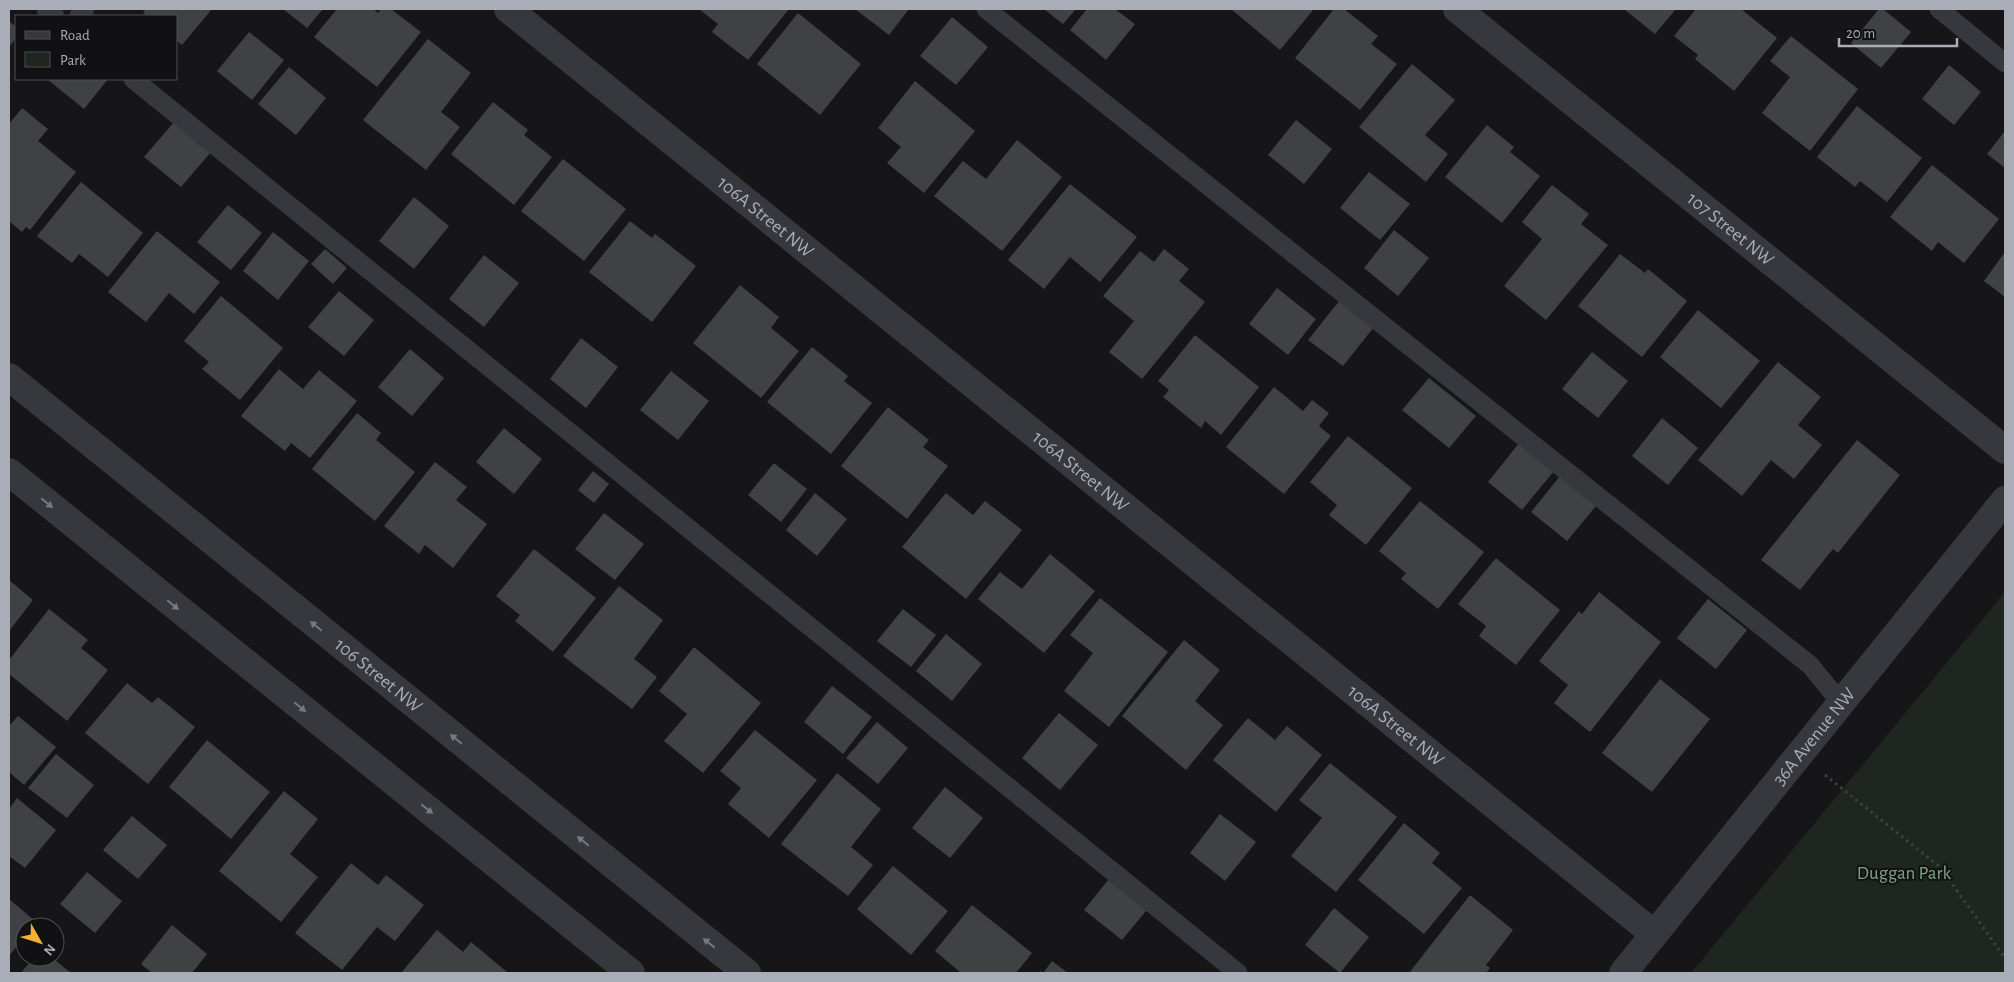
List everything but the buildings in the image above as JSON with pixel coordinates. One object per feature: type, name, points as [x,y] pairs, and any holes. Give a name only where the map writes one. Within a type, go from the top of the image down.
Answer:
[{"type":"street","name":"106A Street NW","points":[[508,9],[1654,934]]},
{"type":"street","name":"107 Street NW","points":[[1457,9],[2005,450]]},
{"type":"street","name":"106 Street NW","points":[[9,377],[747,973]]},
{"type":"street","points":[[9,472],[631,973]]},
{"type":"street","name":"36A Avenue NW","points":[[1623,973],[2005,500]]},
{"type":"lane","points":[[986,9],[1810,665],[1841,703]]},
{"type":"lane","points":[[1939,9],[2005,63]]},
{"type":"lane","points":[[134,80],[1238,973]]},
{"type":"path","points":[[1800,755],[1940,867],[2005,958]]},
{"type":"green space","name":"Duggan Park","points":[[2005,592],[2005,973],[1691,973]]}]
